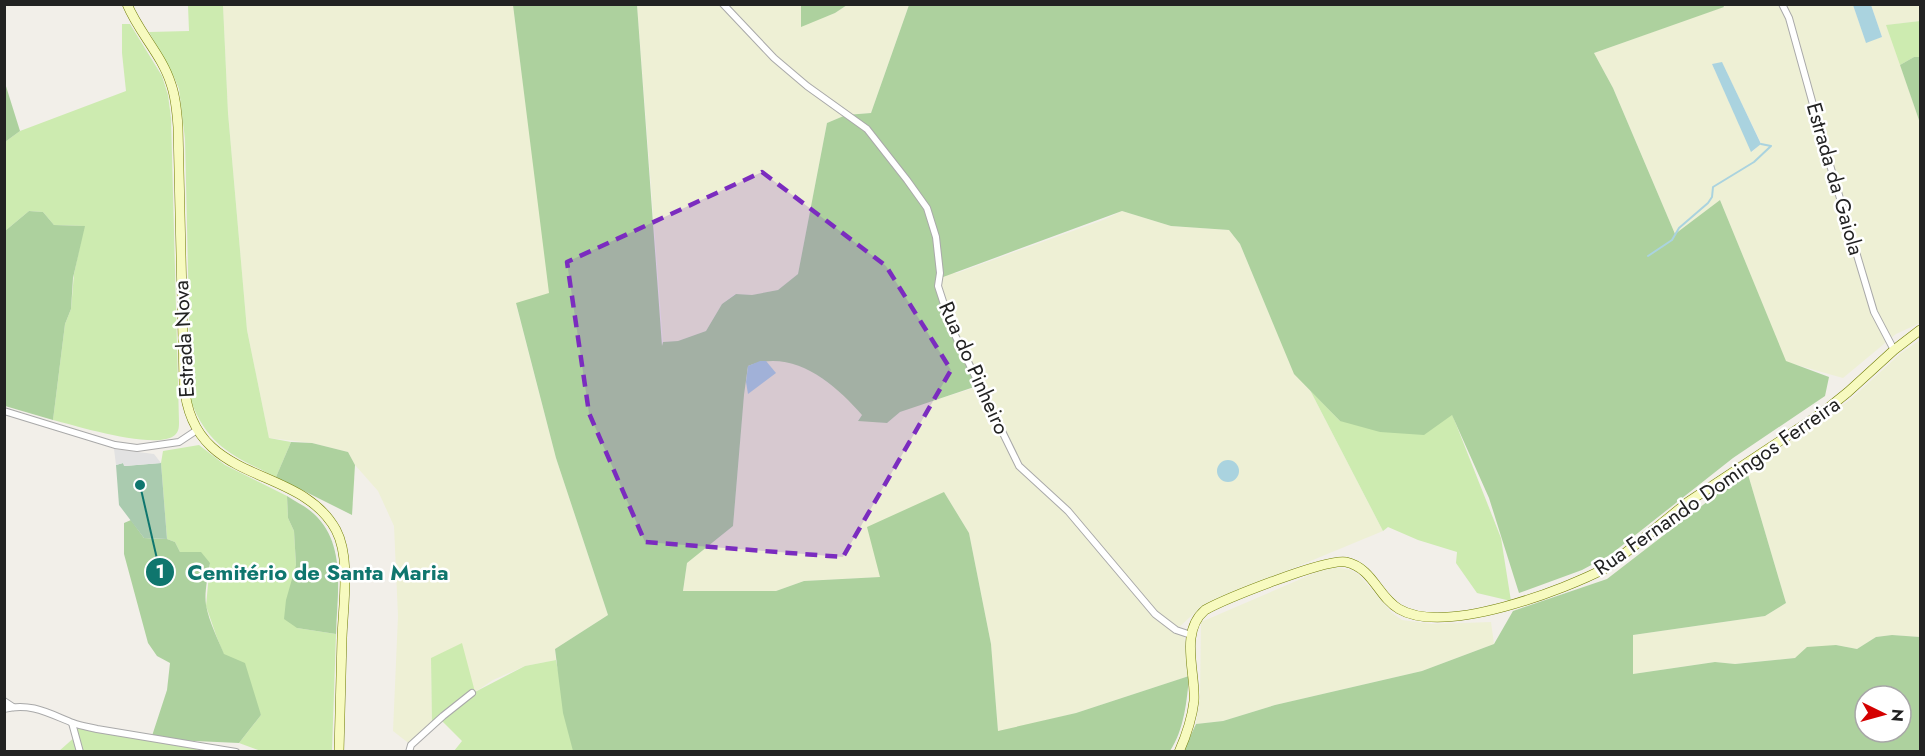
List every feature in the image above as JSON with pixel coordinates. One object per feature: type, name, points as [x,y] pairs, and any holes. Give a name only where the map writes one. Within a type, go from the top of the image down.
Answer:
[{"type":"street","name":"Estrada Nova","points":[[128,4],[162,63],[175,99],[178,127],[186,404],[198,430],[211,445],[232,462],[311,502],[330,521],[339,536],[344,554],[339,752]]},
{"type":"street","name":"Rua do Pinheiro","points":[[723,4],[774,58],[814,92],[867,129],[907,180],[927,208],[936,237],[940,273],[938,286],[952,329],[1019,466],[1068,511],[1155,614],[1176,630],[1191,635]]},
{"type":"street","name":"Estrada da Gaiola","points":[[1782,4],[1789,18],[1874,312],[1894,350]]},
{"type":"street","name":"Rua Fernando Domingos Ferreira","points":[[1191,635],[1195,620],[1211,607],[1319,565],[1334,562],[1348,562],[1362,569],[1374,580],[1390,602],[1402,611],[1439,617],[1467,616],[1488,612],[1596,574],[1614,563],[1688,502],[1822,413],[1920,330]]},
{"type":"street","points":[[4,411],[115,445],[137,448],[179,442],[198,430]]},
{"type":"street","points":[[1179,752],[1194,703],[1191,635]]},
{"type":"street","points":[[410,752],[411,745],[418,738],[472,693]]},
{"type":"street","points":[[4,701],[13,707]]},
{"type":"street","points":[[4,709],[28,707],[51,712],[72,722],[104,730],[236,752]]},
{"type":"street","points":[[72,722],[80,752]]},
{"type":"highlighted area","points":[[762,172],[886,266],[951,370],[843,557],[645,542],[589,413],[567,262]]},
{"type":"green space","points":[[801,4],[847,5],[835,13],[801,27]]},
{"type":"green space","points":[[1731,4],[1853,5],[1866,42],[1882,37],[1871,5],[1920,5],[1920,21],[1887,25],[1920,123],[1920,323],[1896,334],[1843,378],[1786,362],[1720,200],[1675,234],[1613,88],[1594,53]],"holes":[[[1722,63],[1761,143],[1752,152],[1712,64]]]},
{"type":"green space","points":[[188,5],[223,5],[228,113],[247,330],[269,438],[291,442],[276,477],[224,449],[206,429],[191,401],[185,139],[179,89],[149,32],[189,31]]},
{"type":"green space","points":[[223,5],[513,5],[550,294],[516,304],[556,458],[608,615],[555,649],[556,660],[525,666],[493,680],[475,692],[431,658],[432,726],[411,745],[393,731],[398,616],[394,526],[378,491],[355,465],[348,452],[312,443],[269,438],[247,330],[228,113]]},
{"type":"green space","points":[[513,5],[637,5],[662,346],[663,342],[678,341],[706,331],[722,304],[736,294],[752,295],[778,290],[798,274],[827,123],[846,115],[871,113],[909,5],[1723,5],[1724,7],[1594,53],[1613,88],[1675,234],[1720,200],[1786,361],[1829,377],[1825,396],[1733,458],[1610,555],[1582,570],[1519,593],[1489,498],[1452,415],[1424,435],[1380,432],[1340,421],[1294,374],[1240,244],[1229,230],[1171,226],[1122,211],[935,280],[980,385],[900,412],[887,423],[858,421],[862,415],[851,403],[839,391],[811,372],[796,365],[781,362],[765,362],[748,366],[733,526],[687,563],[683,591],[776,591],[804,581],[880,577],[867,527],[944,492],[969,533],[991,644],[998,731],[1076,713],[1189,676],[1182,725],[1170,751],[573,751],[563,713],[555,649],[608,615],[556,458],[516,303],[549,293]]},
{"type":"green space","points":[[637,5],[801,5],[801,26],[835,13],[847,5],[909,5],[871,113],[846,115],[827,123],[798,274],[778,290],[752,295],[735,294],[722,304],[706,331],[678,341],[663,342]]},
{"type":"green space","points":[[1920,21],[1920,57],[1914,57],[1900,65],[1886,25]]},
{"type":"green space","points":[[122,24],[130,24],[162,76],[168,95],[171,118],[179,424],[175,435],[166,439],[135,439],[116,436],[53,420],[65,324],[71,309],[74,274],[84,226],[54,225],[43,212],[29,211],[5,231],[5,142],[20,131],[126,91]]},
{"type":"green space","points":[[1914,57],[1920,57],[1920,123],[1900,65]]},
{"type":"green space","points":[[5,83],[20,131],[4,142]]},
{"type":"green space","points":[[29,211],[43,212],[54,225],[85,226],[73,278],[71,309],[65,324],[53,420],[5,406],[5,231]]},
{"type":"green space","points":[[1122,211],[1171,226],[1229,230],[1240,244],[1294,373],[1310,390],[1383,531],[1202,606],[1176,630],[1184,634],[1189,676],[1076,713],[998,732],[991,644],[969,533],[944,492],[880,577],[804,581],[776,591],[683,592],[687,563],[733,526],[748,366],[760,361],[789,361],[815,373],[846,396],[862,415],[858,420],[887,423],[900,412],[980,386],[948,316],[940,273],[957,273]]},
{"type":"green space","points":[[1920,340],[1920,637],[1892,635],[1876,637],[1857,649],[1836,645],[1795,658],[1734,664],[1715,662],[1633,674],[1633,635],[1765,616],[1786,603],[1747,471],[1850,400],[1901,353]]},
{"type":"green space","points":[[1310,390],[1340,421],[1452,414],[1501,538],[1511,601],[1477,593],[1456,563],[1457,552],[1418,540],[1388,527],[1383,531]]},
{"type":"green space","points":[[291,442],[312,443],[348,452],[355,465],[352,515],[276,477]]},
{"type":"green space","points":[[199,445],[225,465],[287,496],[288,518],[294,531],[296,565],[293,580],[297,628],[336,634],[332,751],[261,751],[239,743],[261,715],[224,655],[206,606],[210,563],[180,552],[175,542],[167,539],[161,463],[163,451]]},
{"type":"green space","points":[[123,463],[125,466],[161,463],[167,539],[144,538],[119,505],[116,465]]},
{"type":"green space","points":[[1747,471],[1786,603],[1765,616],[1633,635],[1633,674],[1715,662],[1735,664],[1795,658],[1807,647],[1836,645],[1857,649],[1876,637],[1892,635],[1920,637],[1920,751],[1183,752],[1196,724],[1223,721],[1275,705],[1422,671],[1494,644],[1513,611],[1607,579]]},
{"type":"green space","points":[[287,496],[314,514],[332,540],[338,570],[336,634],[297,628],[284,619],[286,600],[296,565],[294,531],[288,518]]},
{"type":"green space","points":[[131,520],[144,538],[167,539],[175,542],[180,552],[201,552],[210,563],[206,584],[206,605],[209,618],[224,654],[245,663],[261,715],[239,743],[151,739],[167,690],[170,663],[157,656],[148,643],[124,554],[124,523]]},
{"type":"green space","points":[[1334,567],[1351,570],[1359,575],[1392,613],[1402,620],[1432,624],[1491,622],[1494,644],[1422,671],[1275,705],[1223,721],[1196,724],[1200,697],[1201,622],[1324,569]]},
{"type":"green space","points":[[462,643],[475,692],[525,666],[556,660],[574,751],[454,751],[462,741],[440,719],[432,726],[431,658]]},
{"type":"green space","points":[[75,724],[204,751],[58,752],[76,736]]},
{"type":"shaded area","points":[[114,449],[154,454],[161,463],[116,465]]},
{"type":"water","points":[[1853,5],[1871,5],[1882,37],[1866,43]]},
{"type":"water","points":[[1722,62],[1761,144],[1751,152],[1712,64]]},
{"type":"water","points":[[766,361],[776,373],[748,394],[746,382],[748,366]]},
{"type":"water","points":[[1228,460],[1236,463],[1239,471],[1236,479],[1228,482],[1220,479],[1217,471],[1220,463]]},
{"type":"waterway","points":[[1648,256],[1672,240],[1679,228],[1708,203],[1712,197],[1713,187],[1754,162],[1771,146],[1761,144]]},
{"type":"place","name":"Cemitério de Santa Maria","points":[[140,485]]}]
